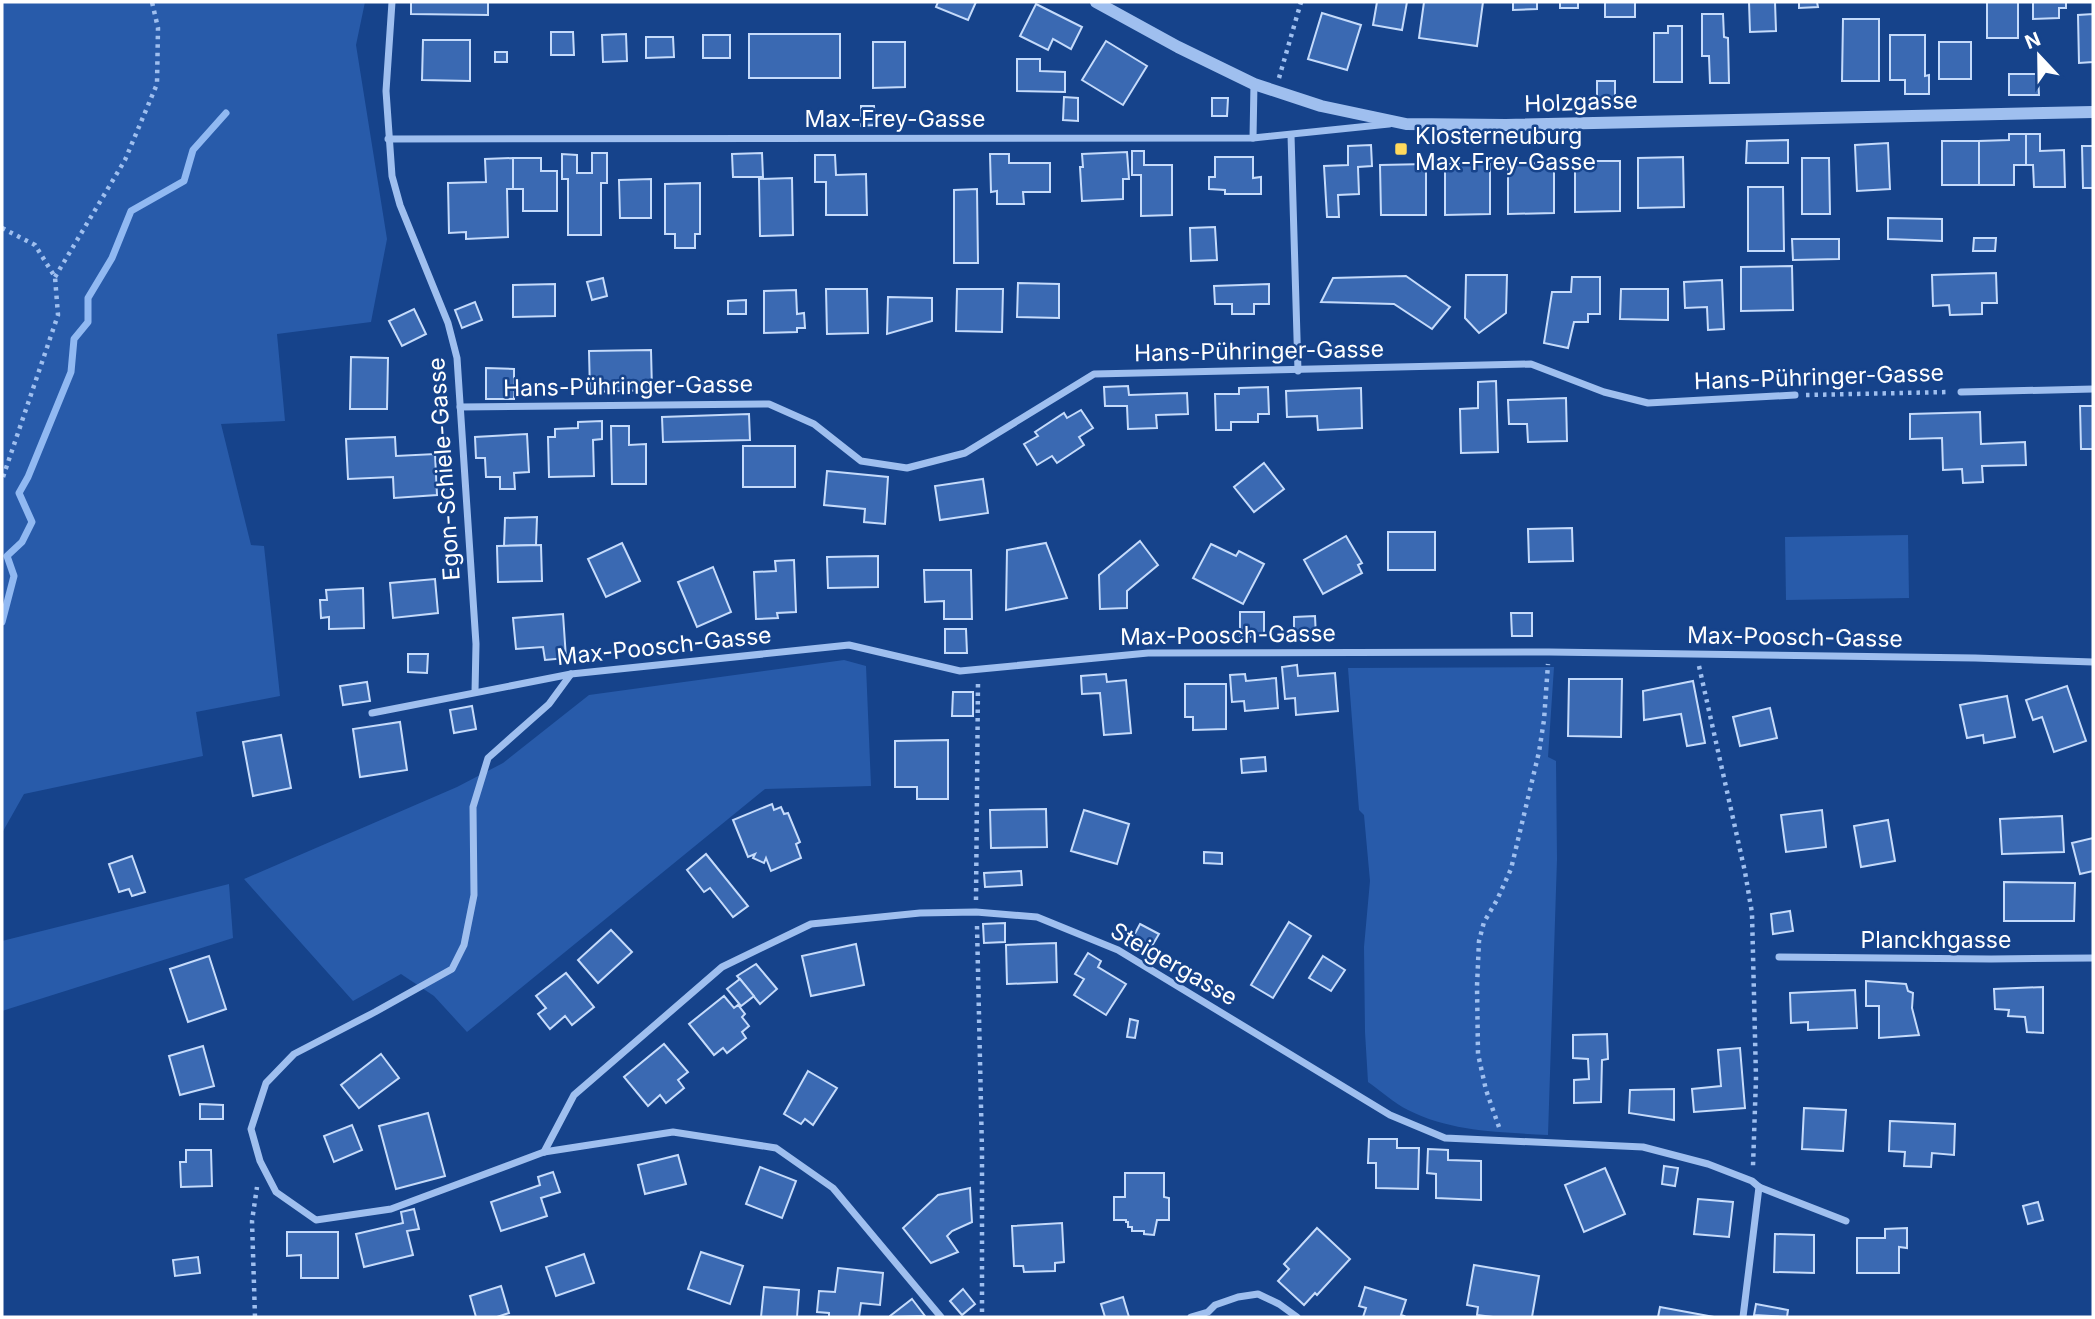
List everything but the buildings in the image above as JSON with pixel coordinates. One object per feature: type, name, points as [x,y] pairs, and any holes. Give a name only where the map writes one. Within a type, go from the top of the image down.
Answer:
[{"type":"street","name":"Egon-Schiele-Gasse","points":[[392,2],[386,91],[392,176],[400,205],[448,323],[457,358],[476,644],[475,692]]},
{"type":"street","name":"Holzgasse","points":[[1096,2],[1178,47],[1254,84],[1321,106],[1401,122],[1506,125],[2093,112]]},
{"type":"street","points":[[1252,138],[1254,84]]},
{"type":"street","name":"Max-Frey-Gasse","points":[[388,139],[1252,138],[1401,122]]},
{"type":"street","points":[[1291,135],[1298,371]]},
{"type":"street","name":"Hans-Pühringer-Gasse","points":[[460,407],[768,404],[814,424],[861,461],[907,468],[965,453],[1094,374],[1531,364],[1604,392],[1648,403],[1795,395]]},
{"type":"street","name":"Hans-Pühringer-Gasse","points":[[1961,392],[2093,389]]},
{"type":"street","name":"Max-Poosch-Gasse","points":[[372,713],[571,674],[849,645],[960,671],[1148,653],[1549,652],[2093,662]]},
{"type":"street","points":[[571,674],[549,704],[488,758],[473,807],[474,895],[464,944],[452,969],[294,1054],[267,1083],[251,1129],[260,1161],[276,1192],[316,1220],[391,1209],[544,1152],[673,1132],[776,1148],[833,1188],[941,1317]]},
{"type":"street","name":"Steigergasse","points":[[544,1152],[574,1095],[722,967],[811,924],[920,913],[976,912],[1037,917],[1118,950],[1390,1115],[1445,1138],[1643,1147],[1707,1164],[1846,1221]]},
{"type":"street","name":"Planckhgasse","points":[[1779,957],[1991,960],[2093,958]]},
{"type":"street","points":[[1743,1317],[1759,1186]]},
{"type":"street","points":[[1191,1317],[1208,1315],[1215,1305],[1238,1297],[1258,1294],[1297,1317]]},
{"type":"path","points":[[55,277],[125,160],[157,84],[158,29],[152,2]]},
{"type":"path","points":[[1275,92],[1301,2]]},
{"type":"path","points":[[2,228],[35,245],[55,277],[58,315],[2,480]]},
{"type":"path","name":"Hans-Pühringer-Gasse","points":[[1795,395],[1961,392]]},
{"type":"path","points":[[1497,1142],[1499,1128],[1486,1090],[1478,1054],[1479,941],[1484,922],[1511,869],[1539,752],[1549,652]]},
{"type":"path","points":[[1697,654],[1752,913],[1756,1078],[1752,1181]]},
{"type":"path","points":[[978,669],[976,912],[981,1076],[982,1317]]},
{"type":"path","points":[[255,1317],[252,1221],[260,1161]]},
{"type":"shaded area","points":[[2,2],[365,2],[356,45],[387,239],[371,322],[277,334],[285,421],[221,424],[251,545],[264,546],[280,696],[196,712],[203,756],[24,794],[2,833]]},
{"type":"shaded area","points":[[1908,535],[1909,598],[1786,600],[1785,537]]},
{"type":"shaded area","points":[[844,660],[866,666],[871,786],[765,789],[467,1032],[434,996],[401,974],[353,1001],[244,879],[457,787],[503,763],[589,695]]},
{"type":"shaded area","points":[[1554,667],[1548,757],[1556,761],[1557,859],[1548,1135],[1494,1132],[1441,1123],[1408,1110],[1368,1082],[1364,947],[1370,881],[1364,815],[1359,810],[1348,668]]},
{"type":"shaded area","points":[[229,884],[233,938],[2,1011],[2,941]]},
{"type":"waterway","points":[[2,622],[14,576],[7,556],[22,542],[32,522],[19,493],[71,372],[74,339],[88,322],[88,298],[112,258],[131,211],[184,181],[193,150],[226,113]]},
{"type":"place","name":"Klosterneuburg Max-Frey-Gasse","points":[[1401,149]]}]
